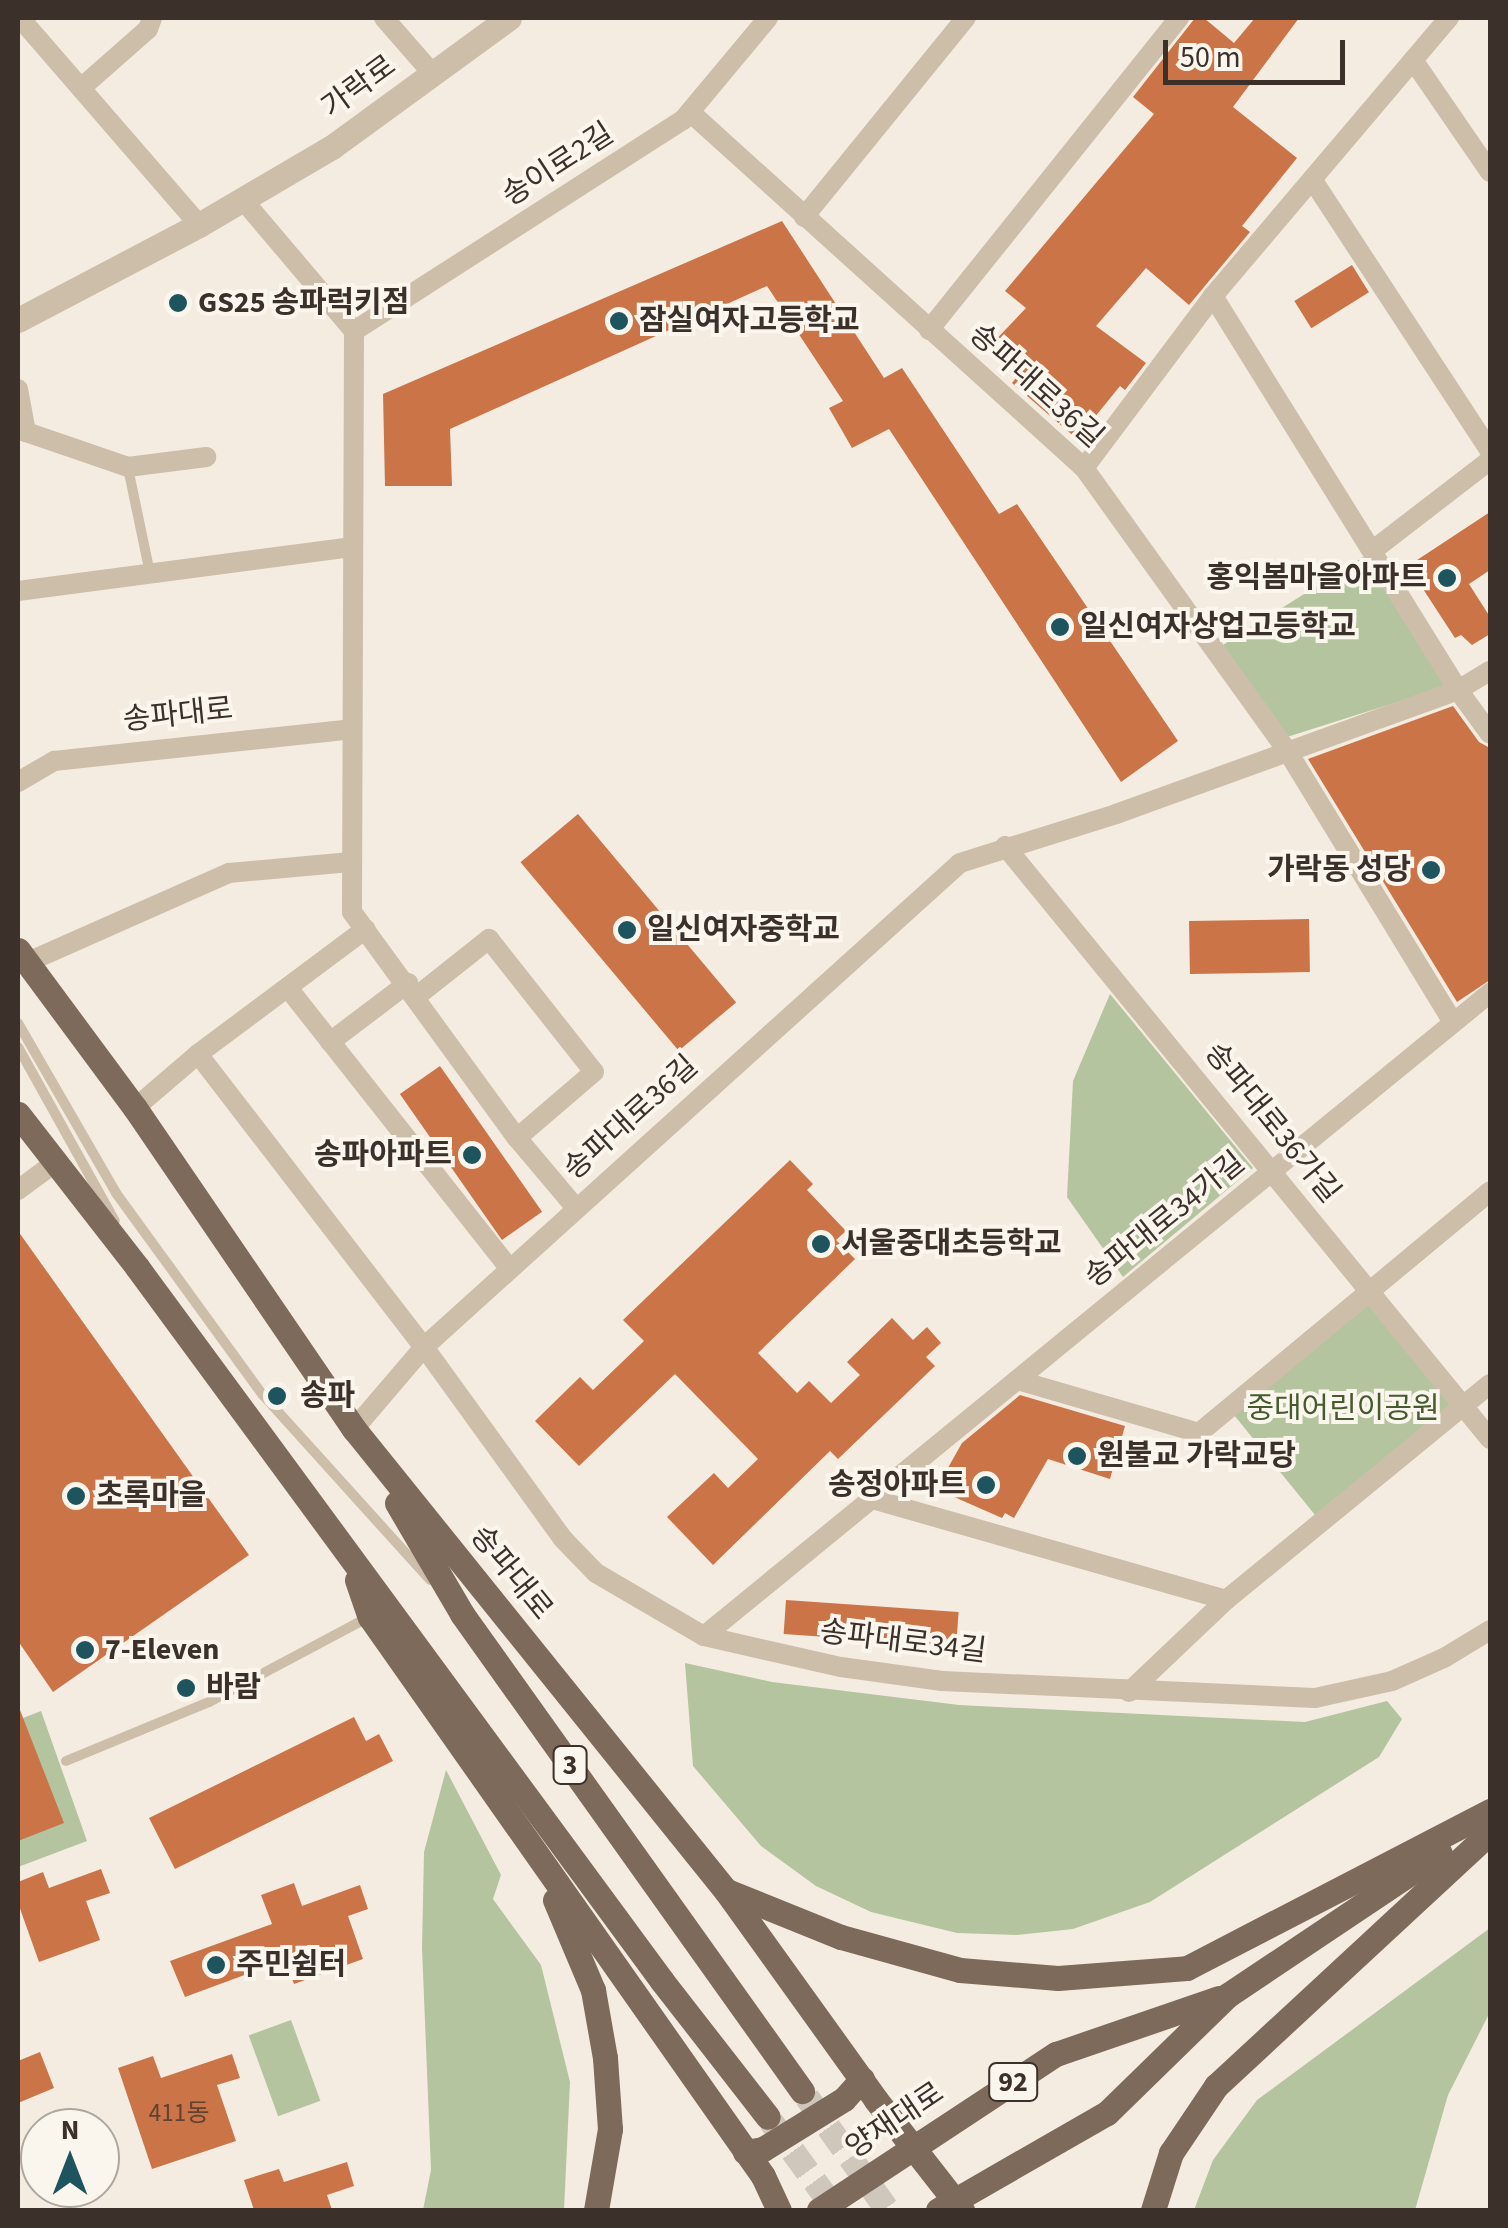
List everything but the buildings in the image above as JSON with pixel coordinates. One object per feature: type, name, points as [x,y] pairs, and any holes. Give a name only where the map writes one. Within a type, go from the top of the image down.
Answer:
[{"type":"main road","name":"송파대로","points":[[23,956],[134,1108],[354,1429],[726,1891],[915,2147],[952,2207]]},
{"type":"main road","name":"3","points":[[18,1114],[138,1267],[662,1981],[768,2117]]},
{"type":"main road","name":"3","points":[[354,1429],[462,1614],[802,2091]]},
{"type":"main road","points":[[347,1552],[370,1617],[745,2152],[779,2210]]},
{"type":"main road","points":[[726,1891],[841,1937],[960,1970],[1058,1978],[1186,1968],[1490,1815]]},
{"type":"main road","name":"양재대로","points":[[952,2207],[1107,2113],[1228,1994],[1490,1815]]},
{"type":"main road","points":[[1153,2210],[1171,2153],[1216,2086],[1490,1832]]},
{"type":"main road","points":[[535,1854],[593,1990],[605,2058],[610,2129],[596,2210]]},
{"type":"main road","name":"양재대로","points":[[819,2210],[1056,2054],[1228,1994]]},
{"type":"main road","points":[[745,2152],[762,2149],[828,2109],[862,2079]]},
{"type":"street","points":[[20,18],[199,226]]},
{"type":"street","points":[[81,88],[148,28],[152,18]]},
{"type":"street","points":[[384,18],[432,74]]},
{"type":"street","name":"가락로","points":[[18,320],[199,226],[332,147],[508,18]]},
{"type":"street","name":"송이로2길","points":[[354,332],[690,112],[768,18]]},
{"type":"street","points":[[804,217],[966,18]]},
{"type":"street","points":[[929,330],[1180,18]]},
{"type":"street","points":[[1084,468],[1212,296],[1449,18]]},
{"type":"street","points":[[1413,60],[1490,172]]},
{"type":"street","name":"송파대로36길","points":[[690,112],[1084,468],[1288,752],[1454,1022]]},
{"type":"street","points":[[1312,179],[1490,450]]},
{"type":"street","points":[[243,200],[354,332]]},
{"type":"street","points":[[1212,296],[1458,690],[1490,734]]},
{"type":"street","name":"송파대로36길","points":[[354,332],[352,912],[413,989],[517,1138],[576,1208]]},
{"type":"street","points":[[18,390],[22,434],[128,467],[206,456]]},
{"type":"street","points":[[1372,552],[1490,460]]},
{"type":"street","points":[[18,591],[353,546]]},
{"type":"street","name":"송파대로36길","points":[[354,1429],[424,1348],[960,863],[1116,814],[1288,752],[1458,690],[1490,671]]},
{"type":"street","name":"송파대로","points":[[18,782],[54,761],[352,729]]},
{"type":"street","name":"송파대로36가길","points":[[1006,846],[1490,1439]]},
{"type":"street","name":"송파대로","points":[[23,956],[229,872],[351,862]]},
{"type":"street","points":[[134,1108],[198,1054],[366,929]]},
{"type":"street","name":"송파대로36길","points":[[330,1042],[489,940],[594,1072],[517,1138]]},
{"type":"street","points":[[288,988],[510,1269]]},
{"type":"street","name":"송파대로34가길","points":[[704,1636],[1490,992]]},
{"type":"street","name":"송파대로34길","points":[[198,1054],[424,1348],[563,1538],[596,1573],[704,1636],[842,1667],[926,1678],[1129,1692],[1315,1698],[1392,1681],[1444,1658],[1490,1630]]},
{"type":"street","points":[[18,1190],[56,1162]]},
{"type":"street","points":[[1017,1380],[1198,1432],[1490,1191]]},
{"type":"street","points":[[1129,1692],[1226,1600],[1490,1384]]},
{"type":"street","points":[[872,1498],[1226,1600]]},
{"type":"lane","points":[[128,467],[150,574]]},
{"type":"lane","points":[[18,1023],[116,1193],[264,1395],[462,1614]]},
{"type":"lane","points":[[18,1047],[138,1267]]},
{"type":"lane","points":[[66,1761],[209,1702],[370,1617]]},
{"type":"green space","points":[[1363,557],[1448,686],[1287,737],[1223,645]]},
{"type":"green space","points":[[1110,994],[1253,1168],[1123,1277],[1067,1197],[1073,1081]]},
{"type":"green space","name":"중대어린이공원","points":[[1369,1302],[1452,1405],[1315,1515],[1232,1413]]},
{"type":"green space","points":[[685,1663],[772,1682],[959,1705],[1305,1722],[1387,1701],[1402,1719],[1379,1757],[1150,1902],[1073,1929],[1017,1935],[957,1933],[871,1912],[816,1886],[761,1846],[693,1766]]},
{"type":"green space","points":[[41,1711],[87,1841],[18,1867],[18,1720]]},
{"type":"green space","points":[[446,1770],[501,1875],[493,1899],[541,1965],[570,2082],[564,2210],[423,2210],[431,2170],[422,1948],[424,1852]]},
{"type":"green space","points":[[1490,1928],[1490,2012],[1448,2095],[1415,2210],[1194,2210],[1213,2160],[1257,2100]]},
{"type":"green space","points":[[291,2020],[320,2101],[278,2116],[249,2035]]},
{"type":"tunnel","points":[[807,2097],[888,2210]]},
{"type":"tunnel","points":[[771,2121],[836,2210]]},
{"type":"place","name":"GS25 송파럭키점","points":[[178,303]]},
{"type":"place","name":"잠실여자고등학교","points":[[619,321]]},
{"type":"place","name":"홍익봄마을아파트","points":[[1447,578]]},
{"type":"place","name":"일신여자상업고등학교","points":[[1060,627]]},
{"type":"place","name":"가락동 성당","points":[[1431,870]]},
{"type":"place","name":"일신여자중학교","points":[[627,930]]},
{"type":"place","name":"송파아파트","points":[[472,1155]]},
{"type":"place","name":"서울중대초등학교","points":[[821,1244]]},
{"type":"place","name":"송파","points":[[277,1396]]},
{"type":"place","name":"원불교 가락교당","points":[[1077,1456]]},
{"type":"place","name":"송정아파트","points":[[986,1485]]},
{"type":"place","name":"초록마을","points":[[76,1496]]},
{"type":"place","name":"7-Eleven","points":[[85,1650]]},
{"type":"place","name":"바람","points":[[186,1688]]},
{"type":"place","name":"주민쉼터","points":[[216,1965]]}]
